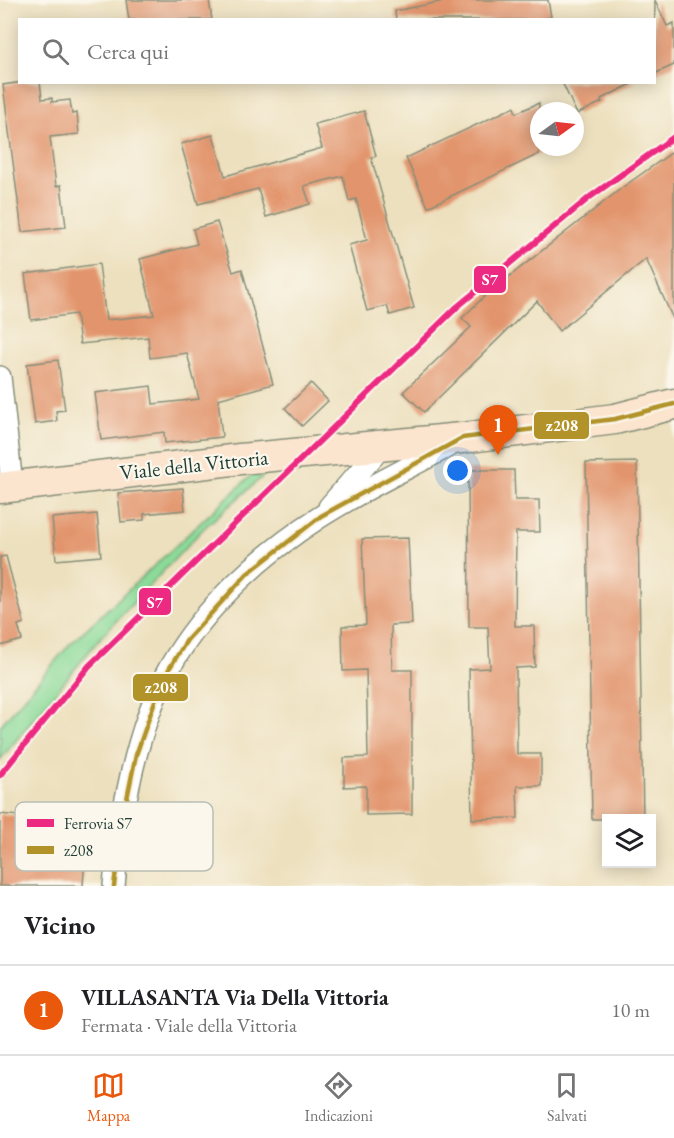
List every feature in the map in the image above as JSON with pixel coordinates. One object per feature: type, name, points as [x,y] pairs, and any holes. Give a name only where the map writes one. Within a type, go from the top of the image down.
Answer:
[{"type":"street","points":[[0,377],[6,486]]},
{"type":"street","name":"Viale della Vittoria","points":[[6,486],[462,438],[615,419],[674,404]]},
{"type":"street","points":[[126,802],[136,755],[169,669],[187,640],[233,587],[290,538],[321,516],[462,438]]},
{"type":"street","points":[[321,516],[382,446]]},
{"type":"street","points":[[114,886],[116,871]]},
{"type":"green space","points":[[256,471],[269,471],[204,528],[101,637],[0,760],[0,726],[69,645]]},
{"type":"building","points":[[126,0],[209,0],[212,18],[129,18]]},
{"type":"building","points":[[449,0],[548,0],[551,17],[396,18],[395,11]]},
{"type":"building","points":[[655,0],[667,26],[674,23],[674,65],[656,73],[656,18]]},
{"type":"building","points":[[18,83],[40,84],[42,99],[52,98],[52,102],[70,100],[72,114],[77,113],[79,134],[50,137],[56,186],[61,185],[66,227],[22,232],[3,85]]},
{"type":"building","points":[[563,84],[632,84],[601,99],[602,102],[584,111],[584,102],[571,102]]},
{"type":"building","points":[[514,107],[516,113],[530,107],[530,156],[535,156],[428,207],[406,158]]},
{"type":"building","points":[[364,111],[376,156],[371,157],[414,308],[390,315],[387,306],[367,311],[349,245],[367,240],[356,199],[349,201],[343,176],[304,186],[310,204],[266,217],[258,189],[198,204],[181,144],[213,135],[225,176],[322,148],[315,124]]},
{"type":"building","points":[[674,151],[674,321],[646,259],[559,331],[537,301],[424,412],[403,392],[471,327],[462,318],[487,294],[623,187]]},
{"type":"building","points":[[217,222],[233,272],[242,269],[273,384],[218,399],[222,437],[165,443],[164,432],[101,440],[95,393],[151,386],[153,404],[199,399],[187,353],[150,358],[148,337],[80,344],[76,314],[31,320],[25,274],[99,264],[106,320],[154,315],[140,259],[197,244],[193,229]]},
{"type":"building","points":[[58,360],[65,410],[56,411],[57,421],[35,424],[27,364]]},
{"type":"building","points":[[311,383],[328,401],[302,426],[285,408]]},
{"type":"building","points":[[637,462],[643,814],[602,814],[602,819],[592,819],[586,463]]},
{"type":"building","points":[[468,470],[514,470],[515,500],[539,500],[540,532],[516,532],[515,626],[534,626],[535,667],[516,668],[517,754],[541,754],[541,786],[517,786],[518,818],[472,819],[469,669],[490,668],[488,627],[469,627]]},
{"type":"building","points":[[183,488],[185,510],[144,514],[144,520],[121,522],[118,493]]},
{"type":"building","points":[[97,514],[101,556],[56,560],[52,518]]},
{"type":"building","points":[[408,538],[412,624],[391,625],[392,670],[412,670],[412,814],[366,815],[366,786],[344,787],[344,758],[368,757],[366,670],[343,671],[342,626],[366,625],[362,539]]},
{"type":"building","points":[[6,556],[24,623],[18,625],[22,640],[0,646],[0,557]]},
{"type":"building","points":[[0,814],[15,816],[15,871],[84,871],[83,886],[0,886]]},
{"type":"rail line","name":"S7","points":[[0,775],[89,666],[457,307],[590,197],[674,137]]},
{"type":"transit line","name":"z208","points":[[126,802],[136,755],[156,698],[169,669],[187,640],[247,574],[321,516],[462,438],[615,419],[674,404]]},
{"type":"transit line","name":"z208","points":[[114,886],[116,871]]},
{"type":"place","name":"VILLASANTA Via Della Vittoria","points":[[498,455]]}]
